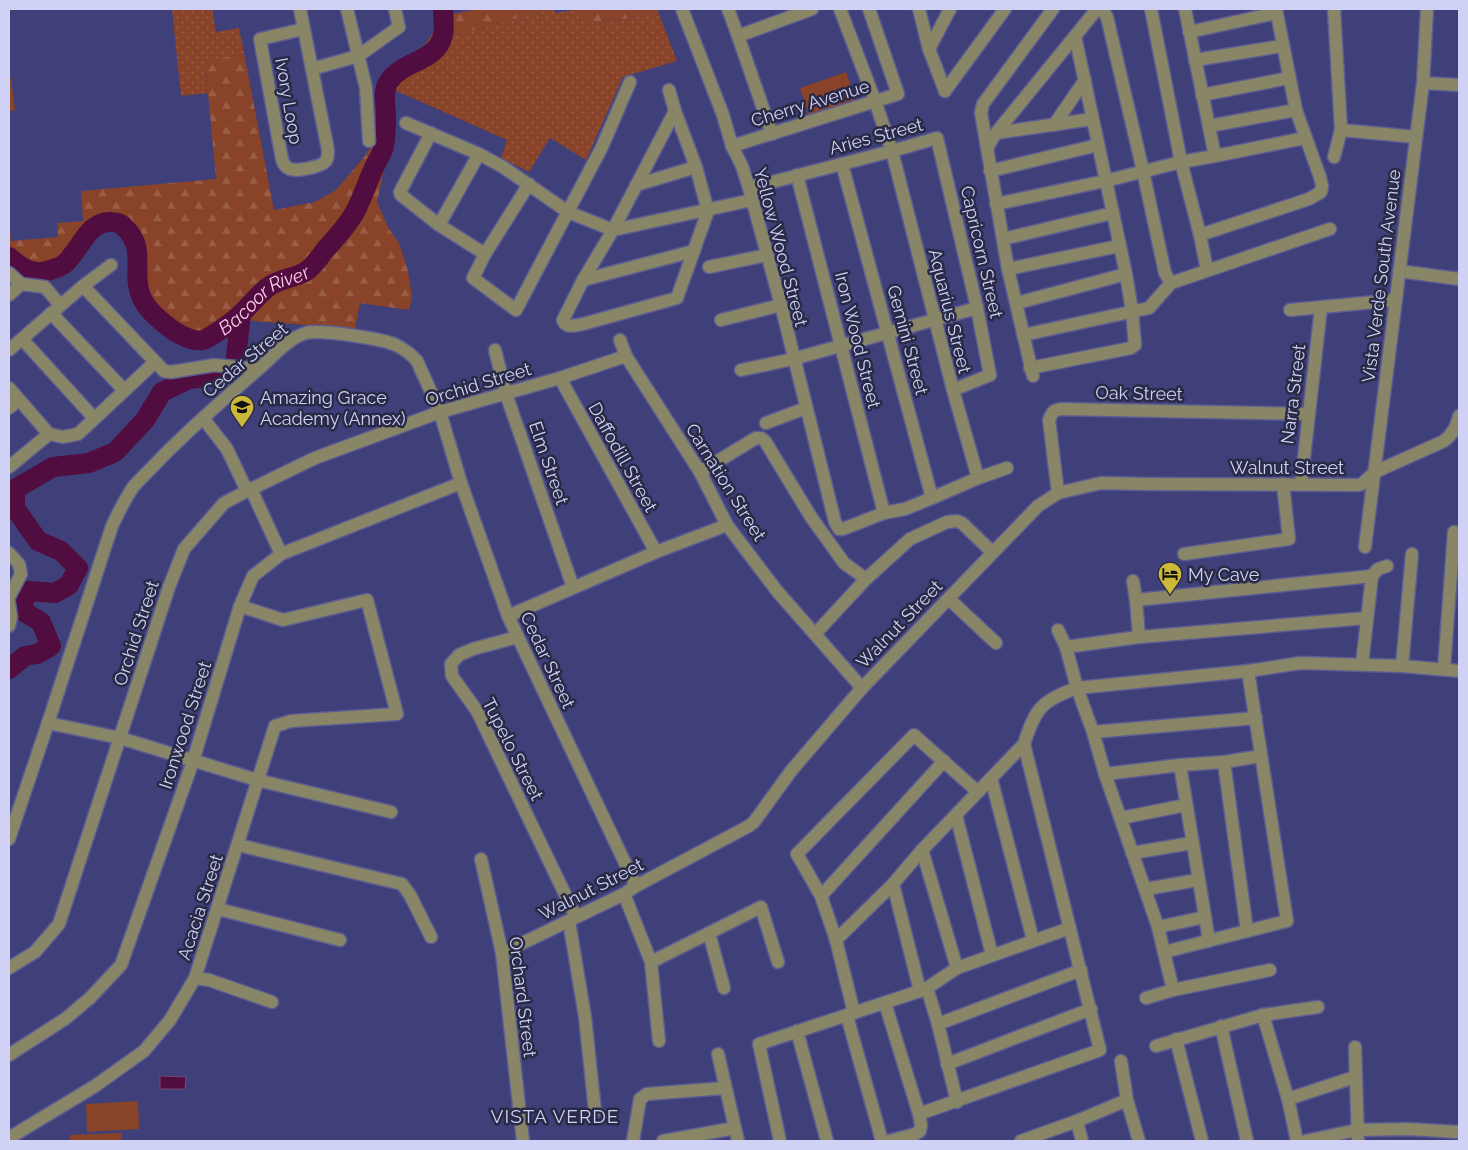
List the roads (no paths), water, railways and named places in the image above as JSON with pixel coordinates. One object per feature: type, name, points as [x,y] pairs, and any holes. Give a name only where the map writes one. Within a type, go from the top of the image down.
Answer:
[{"type":"street","points":[[300,9],[312,69],[358,56],[399,27],[395,9]]},
{"type":"street","points":[[347,9],[366,88],[369,141]]},
{"type":"street","name":"Yellow Wood Street","points":[[684,9],[723,115],[732,146],[742,166],[767,255],[835,522],[840,529],[847,528],[884,513]]},
{"type":"street","points":[[728,9],[772,134]]},
{"type":"street","points":[[738,36],[812,9]]},
{"type":"street","name":"Aquarius Street","points":[[840,9],[892,151],[953,390],[978,478]]},
{"type":"street","name":"Cherry Avenue","points":[[732,146],[898,94],[869,9]]},
{"type":"street","points":[[919,9],[929,49],[945,92],[1005,9]]},
{"type":"street","points":[[929,49],[950,9]]},
{"type":"street","points":[[1053,9],[983,104],[981,113],[1008,269],[1032,372],[1134,347],[1135,345],[1126,274],[1075,36]]},
{"type":"street","points":[[987,148],[996,133],[1096,9]]},
{"type":"street","points":[[1102,9],[1107,17],[1165,273],[1171,283]]},
{"type":"street","points":[[1151,9],[1181,162],[1207,270]]},
{"type":"street","points":[[1185,9],[1215,156]]},
{"type":"street","points":[[1334,9],[1341,130],[1334,157]]},
{"type":"street","name":"Vista Verde South Avenue","points":[[1365,547],[1424,83],[1427,9]]},
{"type":"street","points":[[1190,32],[1276,11],[1296,110],[1322,186],[1321,192],[1309,200],[1200,236]]},
{"type":"street","name":"Ivory Loop","points":[[304,29],[260,39],[281,154],[286,167],[291,170],[321,165],[328,156],[312,69]]},
{"type":"street","points":[[1195,60],[1282,46]]},
{"type":"street","points":[[1202,95],[1289,78]]},
{"type":"street","points":[[1054,125],[1085,80]]},
{"type":"street","points":[[529,184],[485,254],[473,278],[516,310],[602,148],[630,82]]},
{"type":"street","points":[[1424,83],[1459,85]]},
{"type":"street","points":[[669,90],[696,167],[708,211],[677,298],[582,324],[566,326],[563,320],[583,280],[613,230],[675,111]]},
{"type":"street","points":[[1209,126],[1296,110]]},
{"type":"street","points":[[996,133],[1092,119]]},
{"type":"street","points":[[406,123],[479,154],[503,167],[568,212],[613,230]]},
{"type":"street","points":[[1341,130],[1416,137]]},
{"type":"street","points":[[431,133],[400,192],[439,225],[485,254]]},
{"type":"street","name":"Aries Street","points":[[613,230],[708,211],[797,175],[937,138]]},
{"type":"street","name":"Capricorn Street","points":[[937,138],[977,308],[990,375],[953,390]]},
{"type":"street","points":[[996,204],[1105,181],[1181,162],[1305,138]]},
{"type":"street","points":[[990,171],[1098,145]]},
{"type":"street","points":[[439,225],[479,154]]},
{"type":"street","name":"Gemini Street","points":[[842,164],[932,498]]},
{"type":"street","points":[[636,185],[696,167]]},
{"type":"street","name":"Iron Wood Street","points":[[797,175],[884,513]]},
{"type":"street","points":[[1003,239],[1113,213]]},
{"type":"street","points":[[1023,335],[1149,308],[1171,283],[1330,229]]},
{"type":"street","points":[[1008,269],[1119,246]]},
{"type":"street","points":[[583,280],[694,250]]},
{"type":"street","points":[[709,267],[767,255]]},
{"type":"street","points":[[9,350],[83,286],[111,265]]},
{"type":"street","points":[[1399,271],[1459,279]]},
{"type":"street","points":[[9,273],[21,284],[45,287],[56,309],[124,390]]},
{"type":"street","points":[[1017,303],[1126,274]]},
{"type":"street","points":[[9,294],[21,284]]},
{"type":"street","points":[[83,286],[164,371],[171,372],[206,366],[252,368]]},
{"type":"street","points":[[1290,310],[1396,300]]},
{"type":"street","points":[[721,320],[780,305]]},
{"type":"street","points":[[741,370],[793,359],[977,308]]},
{"type":"street","name":"Narra Street","points":[[1301,484],[1321,308]]},
{"type":"street","name":"Cedar Street","points":[[9,839],[112,526],[126,498],[135,485],[252,368],[293,339],[306,333],[317,332],[348,335],[394,344],[411,354],[417,361],[440,412],[461,483],[508,616],[636,886]]},
{"type":"street","points":[[22,340],[94,418]]},
{"type":"street","name":"Carnation Street","points":[[620,340],[626,356],[700,472],[727,524],[777,592],[862,688]]},
{"type":"street","name":"Elm Street","points":[[495,350],[506,394],[573,587]]},
{"type":"street","name":"Orchid Street","points":[[9,968],[35,952],[59,924],[169,588],[184,549],[224,503],[314,458],[440,412],[560,378],[626,356]]},
{"type":"street","points":[[9,388],[14,404],[49,434],[63,437],[70,436],[78,434],[154,362]]},
{"type":"street","name":"Daffodill Street","points":[[560,378],[656,552]]},
{"type":"street","points":[[766,423],[806,408]]},
{"type":"street","name":"Oak Street","points":[[1058,493],[1049,420],[1052,413],[1056,410],[1309,414]]},
{"type":"street","name":"Walnut Street","points":[[502,952],[624,894],[754,822],[791,771],[862,688],[1038,506],[1058,493],[1101,483],[1358,485],[1362,484],[1375,472],[1444,442],[1451,436],[1459,416]]},
{"type":"street","points":[[203,418],[227,450],[281,554]]},
{"type":"street","points":[[9,467],[49,434]]},
{"type":"street","points":[[700,472],[756,438],[762,438],[811,517],[844,563],[866,579]]},
{"type":"street","points":[[884,513],[905,509],[978,478],[1007,468]]},
{"type":"street","name":"Ironwood Street","points":[[9,1055],[66,1019],[90,998],[121,965],[193,761],[240,606],[253,576],[281,554],[461,483]]},
{"type":"street","points":[[1184,554],[1289,538],[1283,484]]},
{"type":"street","points":[[815,634],[866,579],[910,539],[948,522],[957,521],[962,523],[992,552]]},
{"type":"street","points":[[508,616],[656,552],[727,524]]},
{"type":"street","points":[[1444,669],[1454,532]]},
{"type":"street","points":[[9,554],[19,564],[21,574],[9,596]]},
{"type":"street","points":[[1402,666],[1412,554]]},
{"type":"street","points":[[1362,664],[1372,576],[1378,569],[1387,566]]},
{"type":"street","points":[[1136,600],[1372,576]]},
{"type":"street","points":[[1133,581],[1139,637]]},
{"type":"street","points":[[949,599],[996,643]]},
{"type":"street","name":"Acacia Street","points":[[14,1138],[95,1086],[144,1051],[170,1020],[195,978],[275,726],[291,721],[397,714],[367,600],[283,620],[240,606]]},
{"type":"street","points":[[9,603],[12,617],[9,626]]},
{"type":"street","points":[[1066,647],[1139,637],[1367,618]]},
{"type":"street","points":[[1058,630],[1066,647],[1077,688],[1093,732],[1105,774],[1146,889],[1158,927],[1173,990]]},
{"type":"street","name":"Tupelo Street","points":[[517,637],[459,655],[451,664],[452,676],[477,711],[572,919],[595,1111]]},
{"type":"street","points":[[836,940],[892,884],[1024,744],[1030,723],[1036,713],[1047,702],[1060,694],[1077,688],[1248,671],[1301,663],[1402,666],[1459,671]]},
{"type":"street","points":[[1164,952],[1287,921],[1248,671]]},
{"type":"street","points":[[1093,732],[1256,718]]},
{"type":"street","points":[[48,723],[120,738],[257,780],[391,812]]},
{"type":"street","points":[[882,1141],[851,1015],[836,940],[821,896],[797,854],[914,735],[978,792]]},
{"type":"street","points":[[919,1114],[1099,1051],[1100,1046],[1024,744]]},
{"type":"street","points":[[1105,774],[1224,762],[1261,756]]},
{"type":"street","points":[[821,896],[944,761]]},
{"type":"street","points":[[1224,762],[1247,931]]},
{"type":"street","points":[[1180,765],[1209,941]]},
{"type":"street","points":[[991,778],[1033,940]]},
{"type":"street","points":[[1121,818],[1186,805]]},
{"type":"street","points":[[956,815],[992,955]]},
{"type":"street","points":[[1132,853],[1192,843]]},
{"type":"street","points":[[238,845],[402,884],[410,895],[430,937]]},
{"type":"street","points":[[922,850],[957,968]]},
{"type":"street","name":"Orchard Street","points":[[481,859],[502,952],[523,1141]]},
{"type":"street","points":[[1146,889],[1198,880]]},
{"type":"street","points":[[892,884],[923,990],[938,1024],[957,1102]]},
{"type":"street","points":[[624,894],[651,962],[659,1041]]},
{"type":"street","points":[[651,962],[761,907],[778,962]]},
{"type":"street","points":[[218,909],[340,940]]},
{"type":"street","points":[[1158,927],[1204,916]]},
{"type":"street","points":[[780,1141],[759,1044],[923,990],[957,968],[1070,928]]},
{"type":"street","points":[[709,933],[724,988]]},
{"type":"street","points":[[938,1024],[1081,970]]},
{"type":"street","points":[[1146,998],[1173,990],[1270,970]]},
{"type":"street","points":[[195,978],[209,980],[272,1002]]},
{"type":"street","points":[[884,1003],[921,1125],[920,1131],[915,1134],[889,1141]]},
{"type":"street","points":[[1156,1046],[1263,1015],[1318,1007]]},
{"type":"street","points":[[947,1064],[1090,1009]]},
{"type":"street","points":[[1263,1015],[1288,1099],[1297,1141]]},
{"type":"street","points":[[1220,1026],[1247,1141]]},
{"type":"street","points":[[797,1031],[827,1141]]},
{"type":"street","points":[[1176,1039],[1202,1141]]},
{"type":"street","points":[[1355,1047],[1357,1136]]},
{"type":"street","points":[[718,1054],[738,1141]]},
{"type":"street","points":[[1121,1061],[1127,1100],[1139,1141]]},
{"type":"street","points":[[1288,1099],[1356,1078]]},
{"type":"street","points":[[633,1141],[640,1099],[647,1094],[725,1088]]},
{"type":"street","points":[[1021,1141],[1077,1121],[1127,1100]]},
{"type":"street","points":[[1077,1121],[1082,1141]]},
{"type":"street","points":[[663,1141],[735,1128]]},
{"type":"street","points":[[1306,1141],[1408,1129],[1459,1132]]},
{"type":"waterway","name":"Bacoor River","points":[[9,257],[19,265],[34,272],[46,271],[63,265],[96,226],[114,222],[120,224],[132,236],[135,244],[138,287],[147,307],[160,320],[180,335],[195,340],[208,338],[237,318],[272,284],[308,270],[348,222],[358,207],[384,146],[386,87],[394,75],[434,51],[444,32],[443,9]]},
{"type":"waterway","points":[[9,669],[25,656],[37,654],[51,646],[41,622],[26,613],[22,605],[28,591],[55,593],[69,585],[78,568],[61,551],[38,541],[15,508],[15,489],[53,467],[89,463],[115,452],[145,420],[162,392],[189,379],[223,375],[235,365],[241,314]]},
{"type":"place","name":"Amazing Grace Academy (Annex)","points":[[242,428]]},
{"type":"place","name":"My Cave","points":[[1170,595]]},
{"type":"district","name":"VISTA VERDE","points":[[555,1116]]}]
